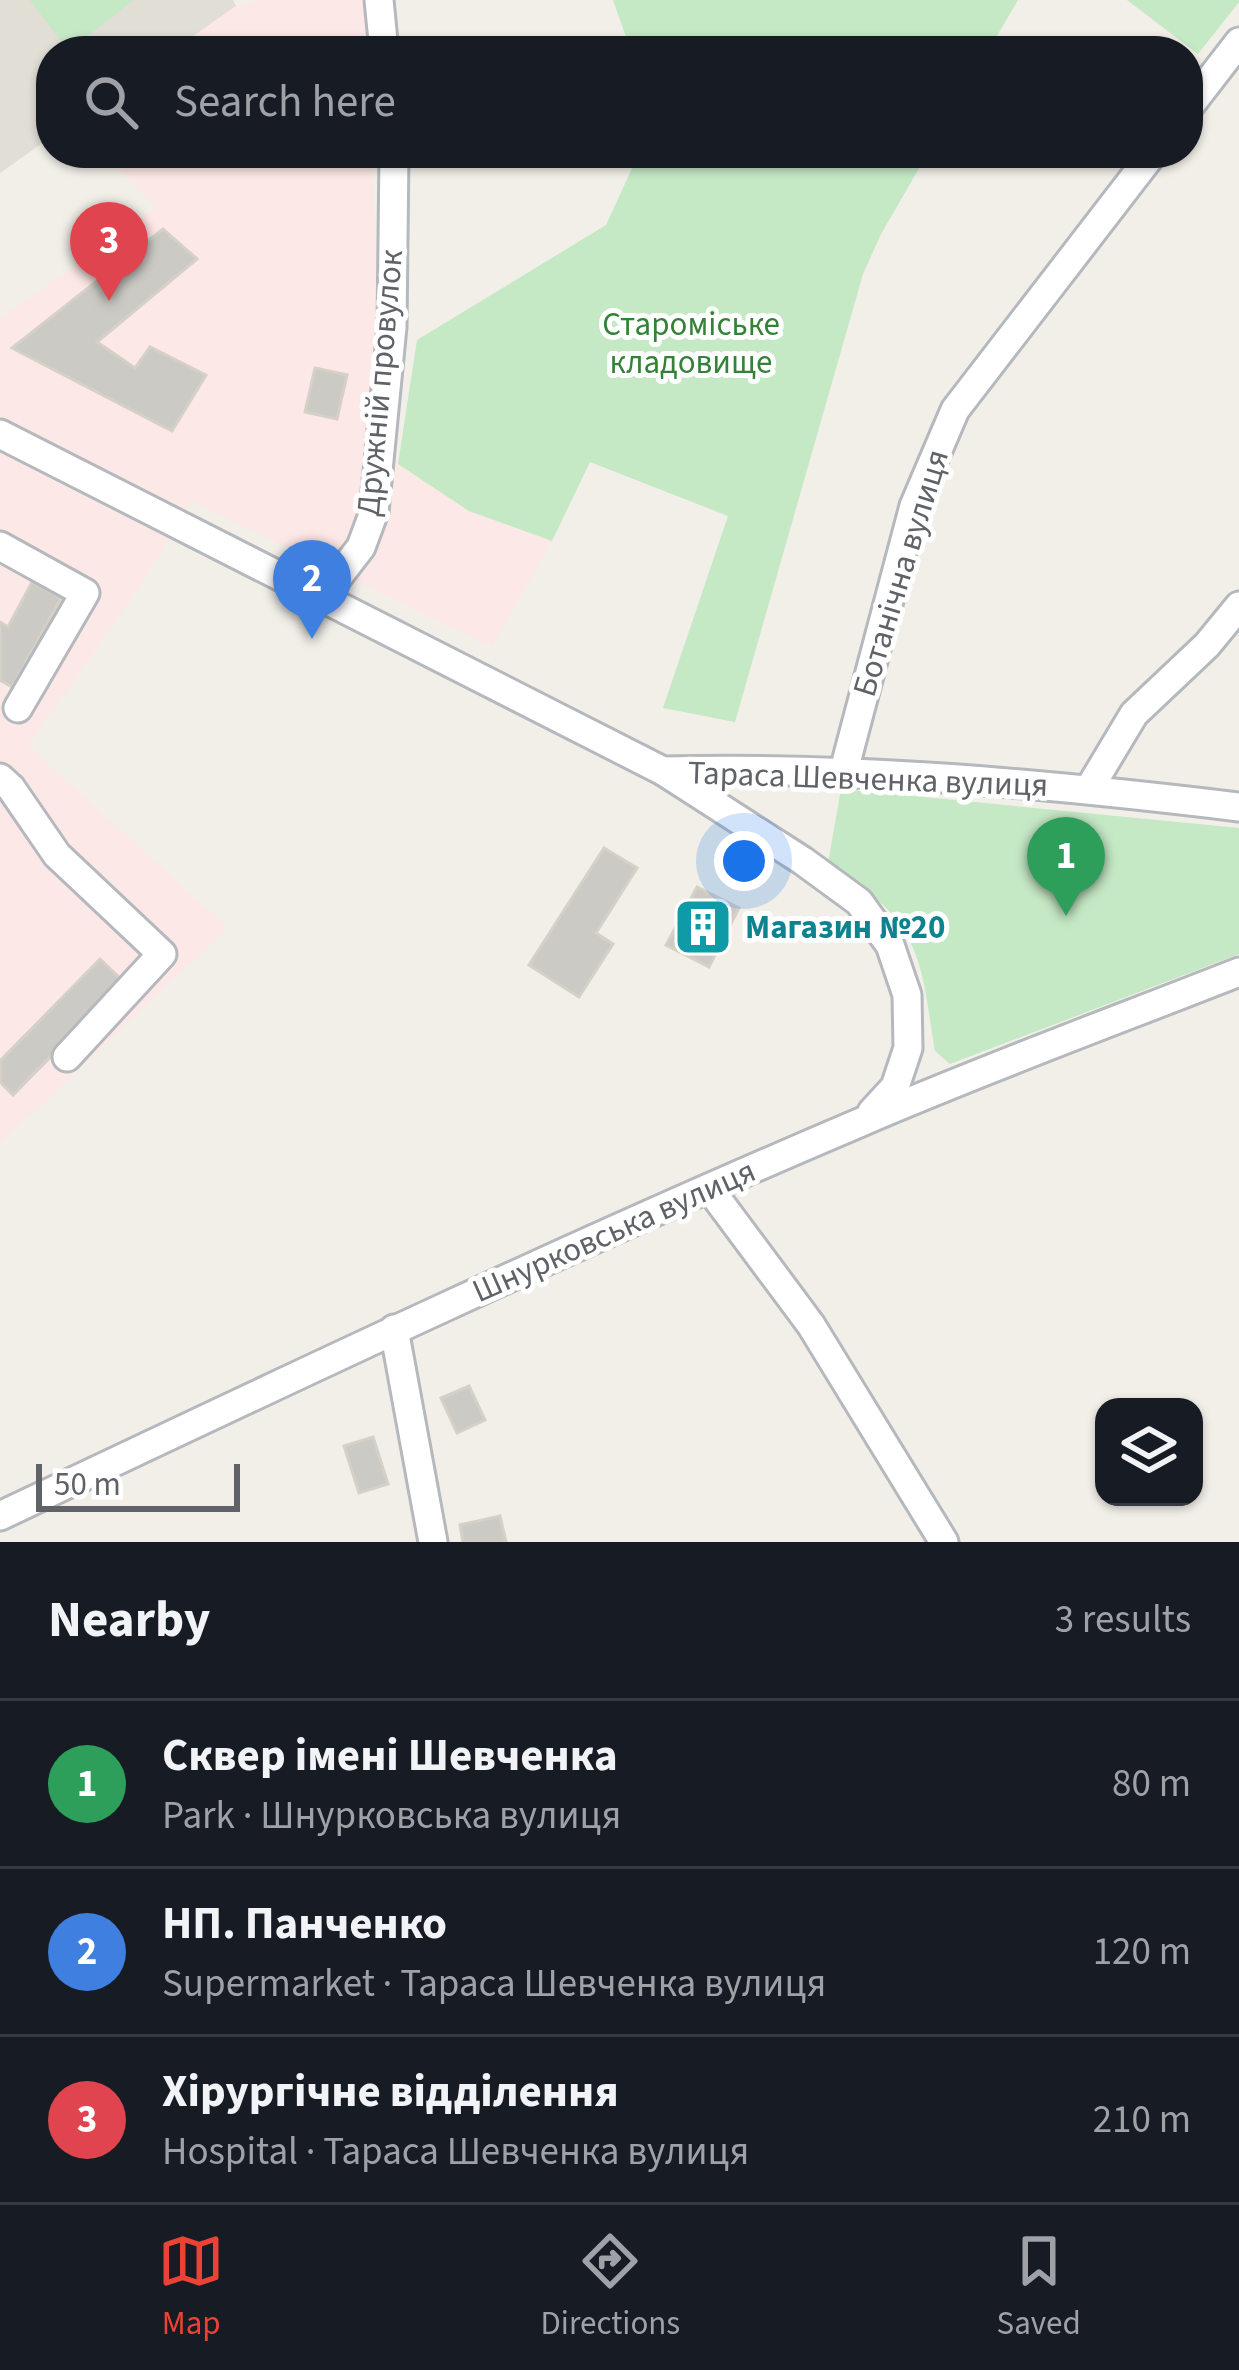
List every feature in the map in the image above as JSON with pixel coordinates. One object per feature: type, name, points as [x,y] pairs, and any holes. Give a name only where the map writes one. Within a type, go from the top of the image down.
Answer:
[{"type":"street","points":[[379,0],[383,36]]},
{"type":"street","points":[[1203,89],[1239,42]]},
{"type":"street","name":"Дружній провулок","points":[[321,598],[361,547],[374,512],[392,328],[394,168]]},
{"type":"street","name":"Ботанічна вулиця","points":[[843,774],[914,506],[955,410],[1141,168]]},
{"type":"street","name":"Тараса Шевченка вулиця","points":[[0,434],[663,771],[735,769],[1089,789],[1239,807]]},
{"type":"street","points":[[0,546],[85,593],[18,708]]},
{"type":"street","points":[[1089,789],[1134,714],[1207,645],[1239,606]]},
{"type":"street","points":[[663,771],[859,902],[890,945],[907,995],[908,1048],[896,1087],[863,1121]]},
{"type":"street","points":[[0,778],[57,855],[162,954],[67,1057]]},
{"type":"street","name":"Шнурковська вулиця","points":[[0,1516],[394,1329],[709,1188],[863,1121],[1239,972]]},
{"type":"street","points":[[709,1188],[811,1325],[944,1542]]},
{"type":"street","points":[[394,1329],[434,1542]]},
{"type":"shaded area","points":[[0,0],[233,0],[236,6],[193,36],[36,36],[36,148],[0,173]]},
{"type":"shaded area","points":[[262,0],[366,0],[367,36],[193,36],[236,6]]},
{"type":"shaded area","points":[[117,168],[373,168],[378,309],[366,428],[398,464],[469,511],[552,541],[492,647],[192,501],[140,586],[28,746],[228,928],[0,1144],[0,319],[156,207]]},
{"type":"green space","points":[[30,0],[133,0],[88,36],[58,36]]},
{"type":"green space","points":[[613,0],[1018,0],[997,36],[626,36]]},
{"type":"green space","points":[[1127,0],[1239,0],[1203,48],[1203,36],[1174,36]]},
{"type":"green space","name":"Староміське кладовище","points":[[632,168],[919,168],[863,274],[735,722],[663,708],[728,516],[590,462],[552,541],[469,511],[398,464],[417,340],[606,225]]},
{"type":"green space","points":[[841,789],[1239,828],[1239,954],[950,1064],[935,1051],[921,972],[907,935],[881,903],[828,863]]},
{"type":"building","points":[[163,229],[197,259],[97,342],[135,368],[150,347],[206,375],[172,431],[12,348]]},
{"type":"building","points":[[315,368],[347,375],[337,419],[305,412]]},
{"type":"building","points":[[32,582],[61,598],[12,687],[0,680],[0,622],[8,627]]},
{"type":"building","points":[[604,848],[637,868],[596,933],[613,944],[579,997],[529,965]]},
{"type":"building","name":"Магазин №20","points":[[697,887],[739,908],[709,967],[666,945]]},
{"type":"building","points":[[100,959],[124,982],[13,1095],[0,1082],[0,1061]]},
{"type":"building","points":[[469,1386],[485,1420],[457,1433],[441,1398]]},
{"type":"building","points":[[373,1437],[388,1484],[359,1493],[344,1446]]},
{"type":"building","points":[[500,1516],[506,1542],[463,1542],[460,1525]]},
{"type":"place","name":"Хірургічне відділення","points":[[109,301]]},
{"type":"place","name":"НП. Панченко","points":[[312,639]]},
{"type":"place","name":"Сквер імені Шевченка","points":[[1066,916]]},
{"type":"place","name":"Магазин №20","points":[[703,927]]}]
